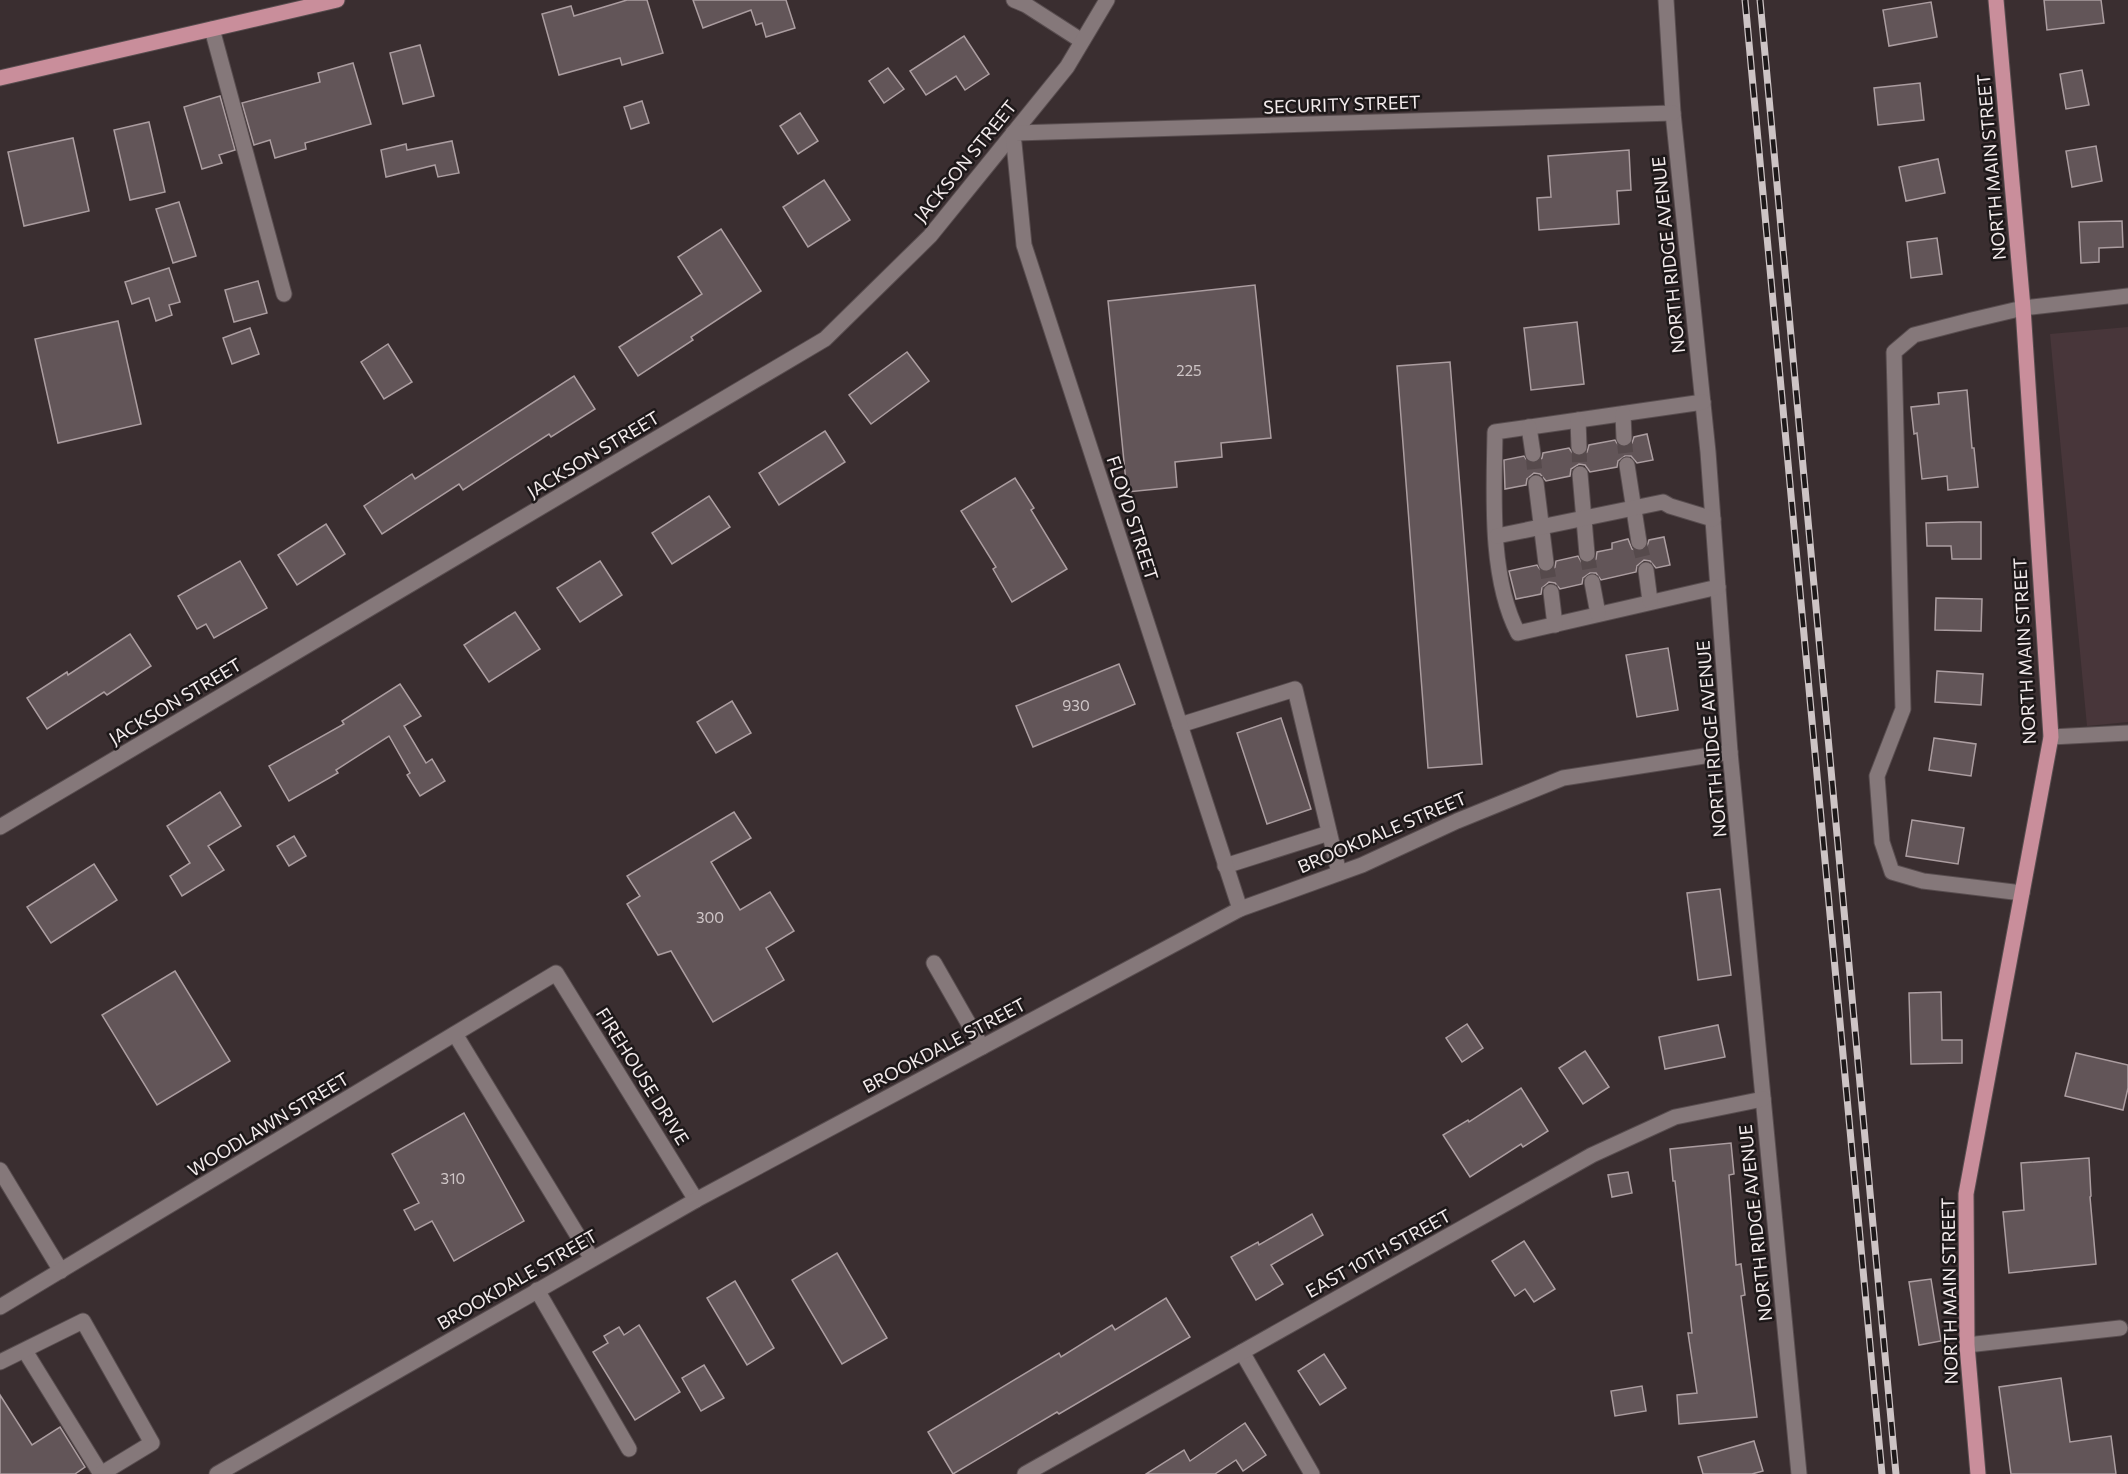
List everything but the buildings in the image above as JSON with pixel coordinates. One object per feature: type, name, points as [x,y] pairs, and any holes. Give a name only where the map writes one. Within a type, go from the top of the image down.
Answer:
[{"type":"main road","points":[[0,78],[337,0]]},
{"type":"main road","name":"NORTH MAIN STREET","points":[[1978,1474],[1966,1345],[1966,1194],[2051,737],[2024,308],[1996,0]]},
{"type":"street","points":[[1014,0],[1026,5],[1082,41]]},
{"type":"street","name":"JACKSON STREET","points":[[0,827],[825,339],[930,236],[1067,67],[1107,0]]},
{"type":"street","name":"NORTH RIDGE AVENUE","points":[[1666,0],[1672,113],[1703,402],[1730,752],[1799,1474]]},
{"type":"street","points":[[212,29],[284,294]]},
{"type":"street","name":"SECURITY STREET","points":[[1013,133],[1672,113]]},
{"type":"street","name":"FLOYD STREET","points":[[1013,133],[1024,245],[1240,909]]},
{"type":"street","points":[[2022,893],[1923,881],[1893,872],[1882,842],[1877,776],[1903,709],[1894,352],[1914,335],[2024,308],[2128,296]]},
{"type":"street","points":[[1703,402],[1495,432],[1494,503],[1501,581],[1510,616],[1518,633],[1718,587]]},
{"type":"street","points":[[1623,414],[1624,438]]},
{"type":"street","points":[[1578,420],[1579,447]]},
{"type":"street","points":[[1529,427],[1533,454]]},
{"type":"street","points":[[1627,465],[1639,542]]},
{"type":"street","points":[[1580,474],[1587,554]]},
{"type":"street","points":[[1536,483],[1546,563]]},
{"type":"street","points":[[1497,536],[1663,502],[1713,519]]},
{"type":"street","points":[[1646,570],[1650,601]]},
{"type":"street","points":[[1592,582],[1598,614]]},
{"type":"street","points":[[1551,592],[1555,625]]},
{"type":"street","points":[[1180,725],[1295,689],[1339,873]]},
{"type":"street","points":[[2051,737],[2128,733]]},
{"type":"street","name":"BROOKDALE STREET","points":[[217,1474],[696,1200],[1240,909],[1362,865],[1457,820],[1563,778],[1730,752]]},
{"type":"street","points":[[1225,866],[1329,833]]},
{"type":"street","points":[[934,963],[982,1047]]},
{"type":"street","name":"WOODLAWN STREET","points":[[0,1307],[556,973]]},
{"type":"street","name":"FIREHOUSE DRIVE","points":[[556,973],[696,1200]]},
{"type":"street","points":[[455,1034],[592,1259]]},
{"type":"street","name":"EAST 10TH STREET","points":[[1025,1474],[1592,1155],[1675,1117],[1763,1099]]},
{"type":"street","points":[[0,1170],[61,1271]]},
{"type":"street","points":[[537,1290],[629,1449]]},
{"type":"street","points":[[0,1362],[83,1321],[152,1443],[101,1474],[25,1351]]},
{"type":"street","points":[[1966,1345],[2120,1328]]},
{"type":"street","points":[[1242,1352],[1312,1474]]},
{"type":"shaded area","points":[[2128,327],[2128,722],[2087,726],[2050,334]]},
{"type":"tunnel","points":[[1624,438],[1627,465]]},
{"type":"tunnel","points":[[1579,447],[1580,474]]},
{"type":"tunnel","points":[[1533,454],[1536,483]]},
{"type":"tunnel","points":[[1639,542],[1646,570]]},
{"type":"tunnel","points":[[1587,554],[1592,582]]},
{"type":"tunnel","points":[[1546,563],[1551,592]]},
{"type":"railway","points":[[1745,0],[1882,1474]]},
{"type":"railway","points":[[1760,0],[1896,1474]]}]
